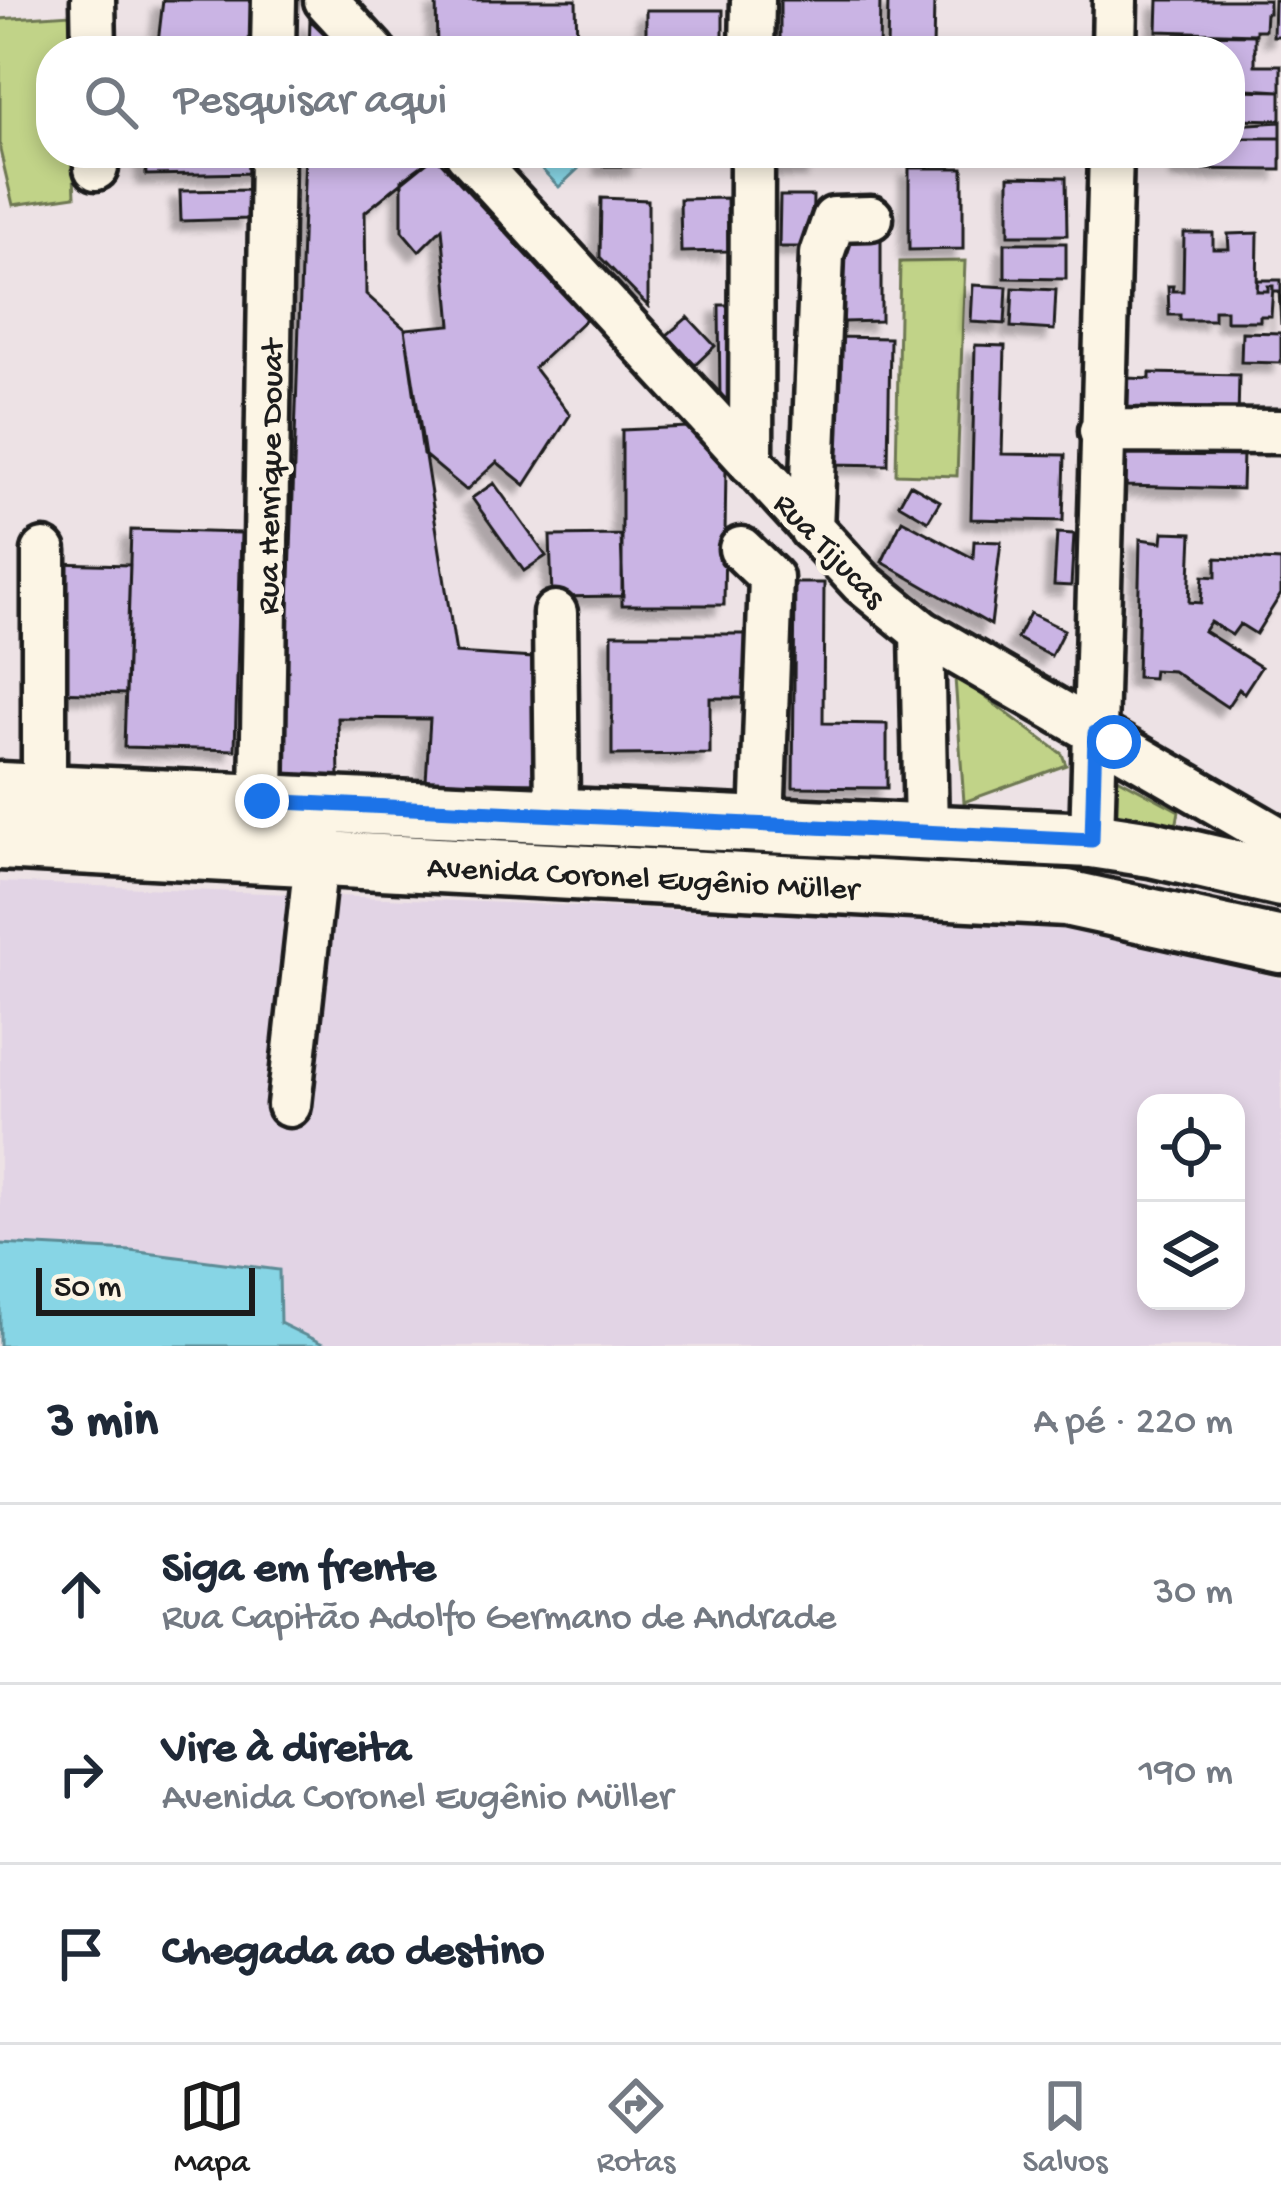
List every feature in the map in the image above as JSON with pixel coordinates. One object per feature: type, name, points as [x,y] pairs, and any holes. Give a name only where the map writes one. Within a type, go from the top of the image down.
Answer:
[{"type":"main road","name":"Avenida Coronel Eugênio Müller","points":[[22,791],[1092,840],[1281,879]]},
{"type":"main road","name":"Avenida Coronel Eugênio Müller","points":[[0,842],[1066,898],[1281,945]]},
{"type":"street","points":[[93,0],[94,36]]},
{"type":"street","points":[[273,36],[274,0]]},
{"type":"street","points":[[326,0],[359,36]]},
{"type":"street","points":[[752,36],[753,0]]},
{"type":"street","points":[[1114,36],[1115,0]]},
{"type":"street","name":"Rua Henrique Douat","points":[[262,801],[272,168]]},
{"type":"street","name":"Rua Tijucas","points":[[480,168],[862,583],[922,632],[1281,840]]},
{"type":"street","points":[[751,463],[752,168]]},
{"type":"street","points":[[1092,840],[1110,168]]},
{"type":"street","points":[[812,529],[821,254],[833,219],[871,218]]},
{"type":"street","points":[[1101,431],[1281,433]]},
{"type":"street","points":[[741,549],[771,578],[763,824]]},
{"type":"street","points":[[22,791],[44,551]]},
{"type":"street","points":[[555,613],[557,815]]},
{"type":"street","points":[[922,632],[926,831]]},
{"type":"street","points":[[289,1105],[318,859],[320,804]]},
{"type":"street","points":[[0,867],[227,879],[318,859]]},
{"type":"shaded area","points":[[0,882],[1112,928],[1281,979],[1281,1346],[327,1346],[131,1251],[0,1244]]},
{"type":"green space","points":[[70,14],[71,36],[36,36],[36,168],[74,168],[75,196],[13,205],[0,150],[0,19]]},
{"type":"green space","points":[[965,261],[957,476],[896,474],[900,262]]},
{"type":"green space","points":[[958,677],[1062,754],[1066,765],[964,802]]},
{"type":"green space","points":[[1114,776],[1179,811],[1177,822],[1113,813]]},
{"type":"water","points":[[541,168],[577,168],[559,187]]},
{"type":"water","points":[[0,1244],[131,1251],[279,1270],[280,1323],[327,1346],[0,1346]]},
{"type":"building","points":[[163,0],[260,0],[260,36],[159,36]]},
{"type":"building","points":[[436,0],[576,0],[577,36],[437,36]]},
{"type":"building","points":[[780,0],[880,0],[879,36],[780,36]]},
{"type":"building","points":[[888,0],[934,0],[933,36],[887,36]]},
{"type":"building","points":[[1158,0],[1269,0],[1269,13],[1265,30],[1256,30],[1256,34],[1157,31]]},
{"type":"building","points":[[1274,0],[1281,0],[1281,36],[1273,36]]},
{"type":"building","points":[[646,10],[723,10],[723,36],[646,36]]},
{"type":"building","points":[[310,20],[327,36],[309,36]]},
{"type":"building","points":[[1255,35],[1255,65],[1281,65],[1281,91],[1245,89],[1245,36],[1176,36]]},
{"type":"building","points":[[1245,90],[1281,91],[1281,120],[1245,119]]},
{"type":"building","points":[[1281,122],[1281,138],[1245,138],[1245,124]]},
{"type":"building","points":[[1245,138],[1281,138],[1281,170],[1180,169],[1245,168]]},
{"type":"building","points":[[146,168],[258,168],[258,173],[146,175]]},
{"type":"building","points":[[304,168],[419,168],[365,212],[366,294],[405,329],[456,653],[533,658],[536,739],[544,783],[426,781],[430,719],[338,718],[339,781],[283,777]]},
{"type":"building","points":[[418,168],[446,168],[586,319],[534,368],[570,415],[525,485],[497,462],[466,490],[423,454],[405,329],[451,325],[442,228],[419,251],[402,231],[402,180]]},
{"type":"building","points":[[909,168],[963,168],[963,249],[909,250]]},
{"type":"building","points":[[1009,176],[1066,177],[1067,235],[1009,235]]},
{"type":"building","points":[[249,190],[249,219],[181,221],[180,191]]},
{"type":"building","points":[[780,196],[813,196],[812,247],[779,247]]},
{"type":"building","points":[[601,198],[648,200],[648,306],[600,257]]},
{"type":"building","points":[[727,198],[728,251],[681,252],[680,199]]},
{"type":"building","points":[[1184,233],[1213,233],[1213,249],[1229,249],[1228,234],[1258,233],[1257,291],[1273,286],[1271,316],[1260,316],[1260,321],[1226,321],[1226,310],[1214,310],[1214,320],[1180,320],[1180,315],[1169,315],[1168,286],[1183,291]]},
{"type":"building","points":[[881,238],[881,321],[843,322],[842,239]]},
{"type":"building","points":[[1005,243],[1066,243],[1066,279],[1005,278]]},
{"type":"building","points":[[1258,280],[1281,280],[1281,325],[1279,291],[1268,286],[1268,291],[1257,291]]},
{"type":"building","points":[[973,285],[1007,287],[1005,324],[971,322]]},
{"type":"building","points":[[1013,288],[1056,290],[1054,330],[1011,327]]},
{"type":"building","points":[[719,305],[744,305],[745,403],[720,403]]},
{"type":"building","points":[[688,317],[715,346],[695,365],[667,335]]},
{"type":"building","points":[[1242,332],[1281,333],[1281,363],[1241,362]]},
{"type":"building","points":[[833,337],[890,338],[888,465],[831,464]]},
{"type":"building","points":[[975,345],[1005,346],[1002,454],[1065,455],[1063,521],[971,519]]},
{"type":"building","points":[[1150,373],[1239,375],[1238,421],[1137,421],[1126,410],[1128,378],[1150,379]]},
{"type":"building","points":[[689,427],[726,466],[724,605],[622,605],[622,430]]},
{"type":"building","points":[[1127,450],[1243,452],[1242,489],[1126,486]]},
{"type":"building","points":[[494,483],[546,556],[524,571],[472,498]]},
{"type":"building","points":[[910,484],[940,501],[928,521],[899,504]]},
{"type":"building","points":[[902,520],[973,558],[974,541],[1001,542],[991,625],[882,562]]},
{"type":"building","points":[[131,530],[241,533],[235,750],[124,747]]},
{"type":"building","points":[[1163,532],[1192,533],[1189,602],[1201,603],[1203,576],[1216,577],[1216,558],[1281,561],[1281,594],[1256,634],[1240,624],[1232,635],[1210,622],[1204,631],[1261,667],[1244,693],[1239,689],[1227,707],[1173,671],[1154,670],[1153,678],[1137,677],[1140,539],[1162,542]]},
{"type":"building","points":[[1057,533],[1074,534],[1071,586],[1054,585]]},
{"type":"building","points":[[621,535],[623,596],[552,597],[550,536]]},
{"type":"building","points":[[54,563],[130,565],[126,694],[50,692]]},
{"type":"building","points":[[795,583],[824,583],[823,723],[887,724],[887,788],[793,787]]},
{"type":"building","points":[[1030,613],[1064,630],[1051,656],[1017,638]]},
{"type":"building","points":[[612,634],[748,634],[748,698],[710,698],[710,754],[612,755]]},
{"type":"route","points":[[262,801],[1092,840],[1095,733],[1114,742]]}]
